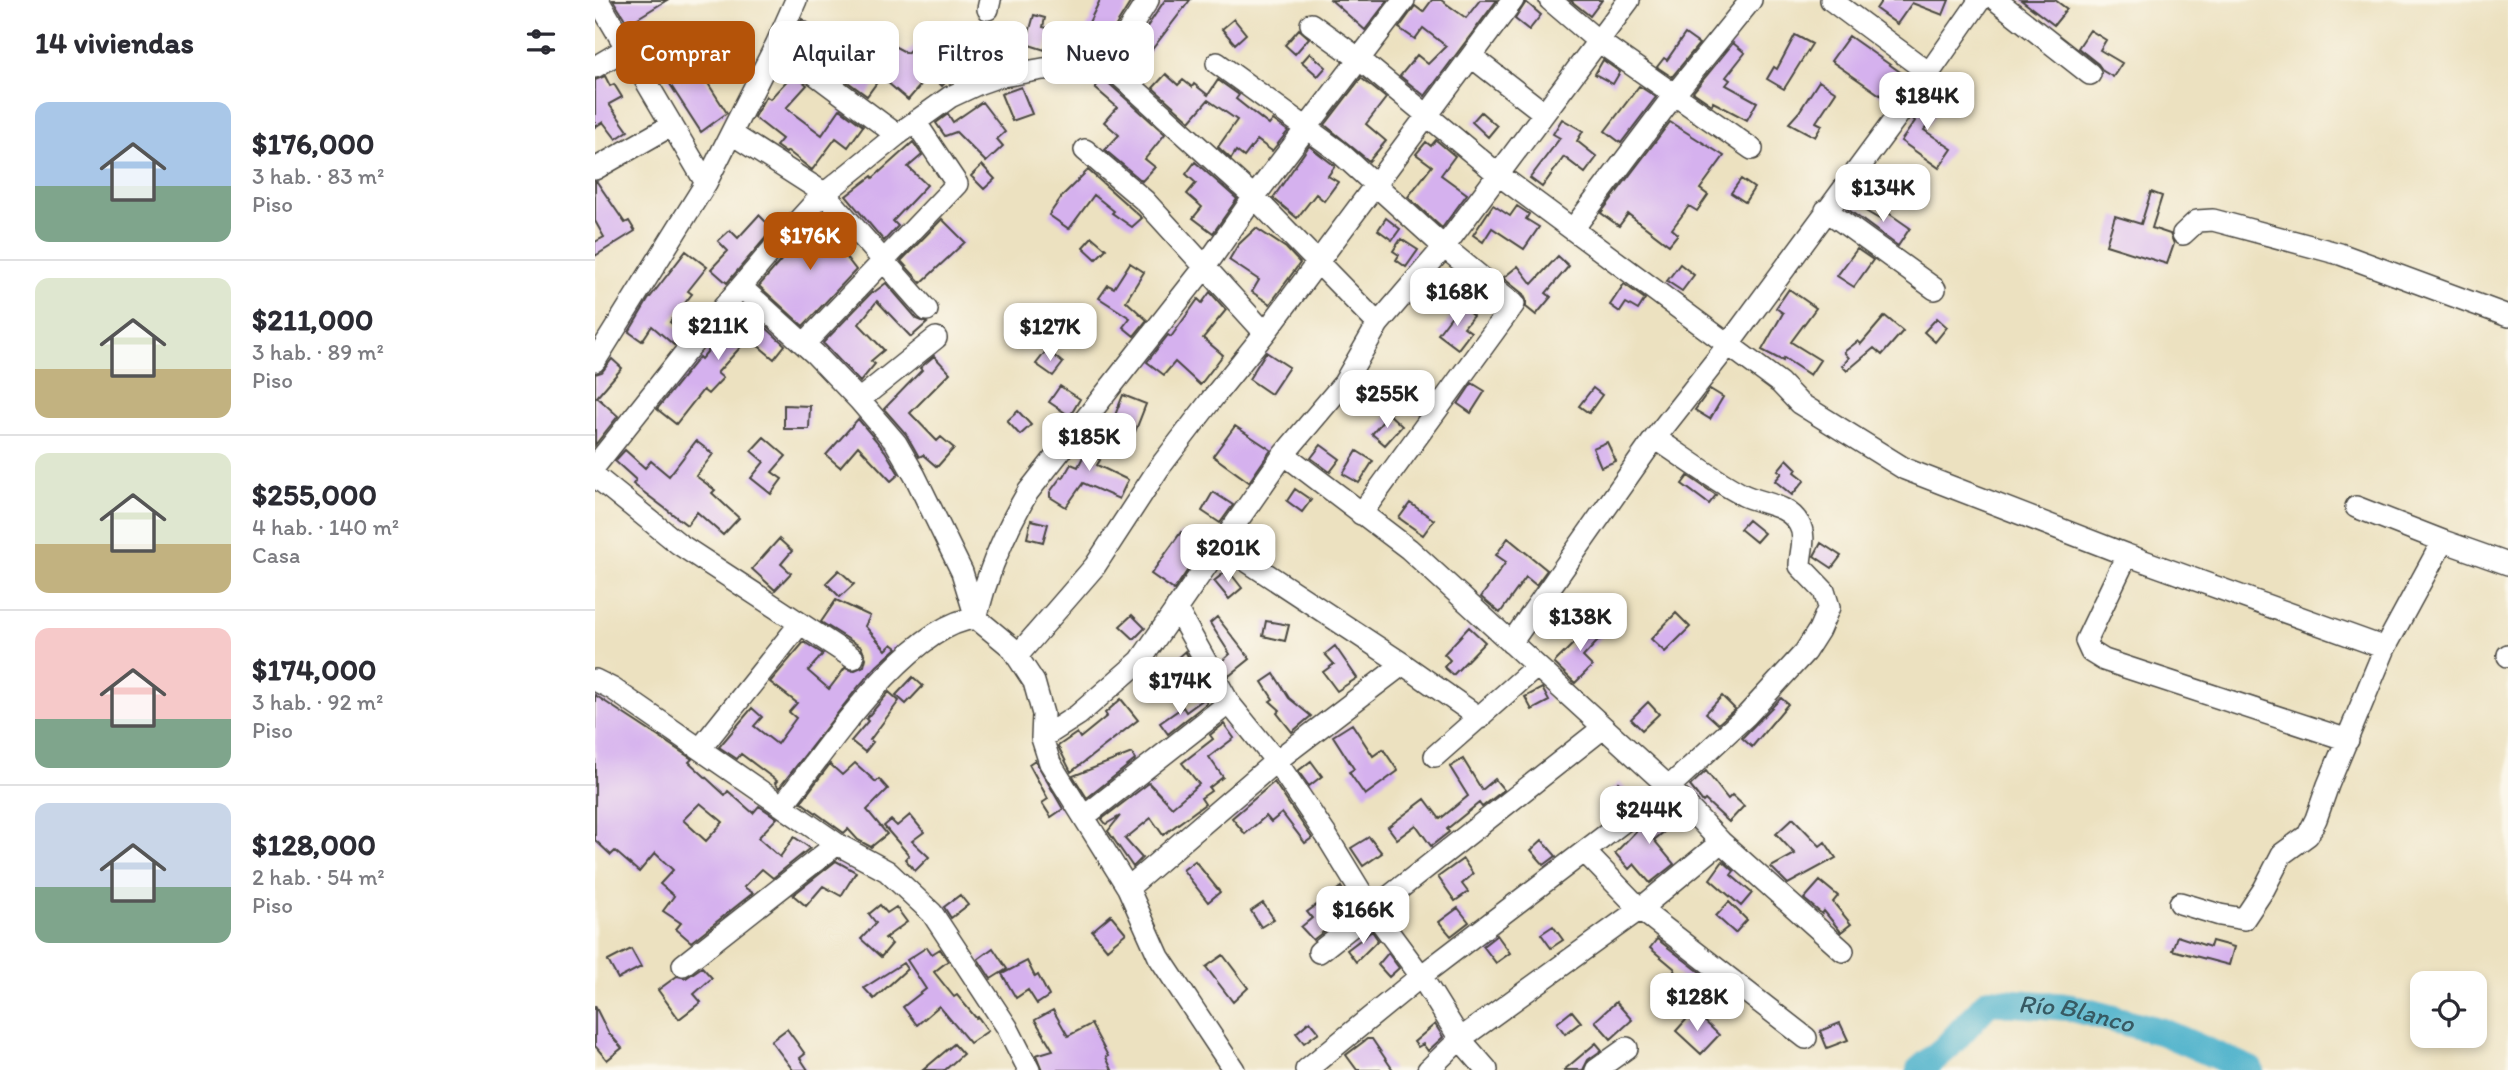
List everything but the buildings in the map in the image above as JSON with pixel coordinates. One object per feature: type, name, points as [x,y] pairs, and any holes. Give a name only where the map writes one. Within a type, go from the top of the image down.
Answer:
[{"type":"street","points":[[598,0],[616,30]]},
{"type":"street","points":[[787,21],[796,0]]},
{"type":"street","points":[[1135,21],[1148,0]]},
{"type":"street","points":[[977,618],[1009,523],[1028,492],[1205,267],[1254,197],[1404,0]]},
{"type":"street","points":[[1017,656],[1095,566],[1159,468],[1429,117],[1513,0]]},
{"type":"street","points":[[1551,0],[1598,41],[1752,149]]},
{"type":"street","points":[[1042,738],[1078,715],[1140,661],[1284,454],[1344,383],[1378,324],[1444,247],[1629,0]]},
{"type":"street","points":[[1573,229],[1674,95],[1751,0]]},
{"type":"street","points":[[1831,0],[1858,8],[1929,73]]},
{"type":"street","points":[[1511,643],[1655,438],[1729,344],[1980,0]]},
{"type":"street","points":[[1996,0],[2090,74]]},
{"type":"street","points":[[1311,24],[1358,58],[1499,175],[1780,383],[1799,403],[1905,469],[2127,555],[2385,648]]},
{"type":"street","points":[[595,67],[616,55]]},
{"type":"street","points":[[1472,57],[1544,113]]},
{"type":"street","points":[[595,362],[706,183],[769,59]]},
{"type":"street","points":[[1217,63],[1338,151],[1444,247],[1514,304],[1361,514]]},
{"type":"street","points":[[595,466],[741,287],[824,193],[950,97],[997,77],[1042,70]]},
{"type":"street","points":[[648,84],[706,183]]},
{"type":"street","points":[[828,84],[897,135]]},
{"type":"street","points":[[1129,84],[1254,197],[1378,324]]},
{"type":"street","points":[[804,344],[957,184],[916,123]]},
{"type":"street","points":[[595,169],[672,125]]},
{"type":"street","points":[[732,134],[824,193],[927,310]]},
{"type":"street","points":[[1084,150],[1145,201],[1265,333]]},
{"type":"street","points":[[1826,210],[1935,289]]},
{"type":"street","points":[[2183,234],[2197,221],[2213,220],[2340,254],[2508,316]]},
{"type":"street","points":[[741,287],[804,344],[859,400],[896,443],[963,572],[977,618],[1011,647],[1034,681],[1043,715],[1042,738],[1050,763],[1128,888],[1159,957],[1234,1070]]},
{"type":"street","points":[[859,400],[936,338]]},
{"type":"street","points":[[1306,1070],[1421,976],[1669,787],[1747,715],[1805,652],[1819,630],[1829,607],[1824,592],[1800,566],[1804,536],[1799,523],[1787,510],[1743,495],[1655,438]]},
{"type":"street","points":[[1284,454],[1409,549],[1669,787],[1721,842],[1843,951]]},
{"type":"street","points":[[595,475],[679,544],[853,658]]},
{"type":"street","points":[[2356,507],[2508,564]]},
{"type":"street","points":[[2180,903],[2244,919],[2264,889],[2282,854],[2308,835],[2385,648],[2443,541]]},
{"type":"street","points":[[1221,544],[1480,718]]},
{"type":"street","points":[[2127,555],[2086,641],[2091,652],[2104,660],[2348,740]]},
{"type":"street","points":[[1176,608],[1229,703],[1276,761],[1326,835],[1371,910],[1421,976],[1460,1039],[1487,1070]]},
{"type":"street","points":[[782,806],[855,711],[903,659],[938,631],[964,619],[977,618]]},
{"type":"street","points":[[700,749],[799,625]]},
{"type":"street","points":[[1128,888],[1276,761],[1403,664]]},
{"type":"street","points":[[1435,757],[1536,667]]},
{"type":"street","points":[[595,680],[613,689],[837,845],[887,871],[932,913],[1007,1027],[1029,1070]]},
{"type":"street","points":[[1084,816],[1229,703]]},
{"type":"street","points":[[1319,951],[1603,728]]},
{"type":"street","points":[[1428,1070],[1460,1039],[1640,909],[1721,842]]},
{"type":"street","points":[[683,965],[837,845]]},
{"type":"street","points":[[1585,852],[1640,909],[1806,1038]]},
{"type":"street","points":[[1596,1070],[1627,1048]]},
{"type":"waterway","name":"Río Blanco","points":[[1920,1070],[1947,1047],[1989,1001],[2068,1007],[2163,1032],[2250,1070]]}]
